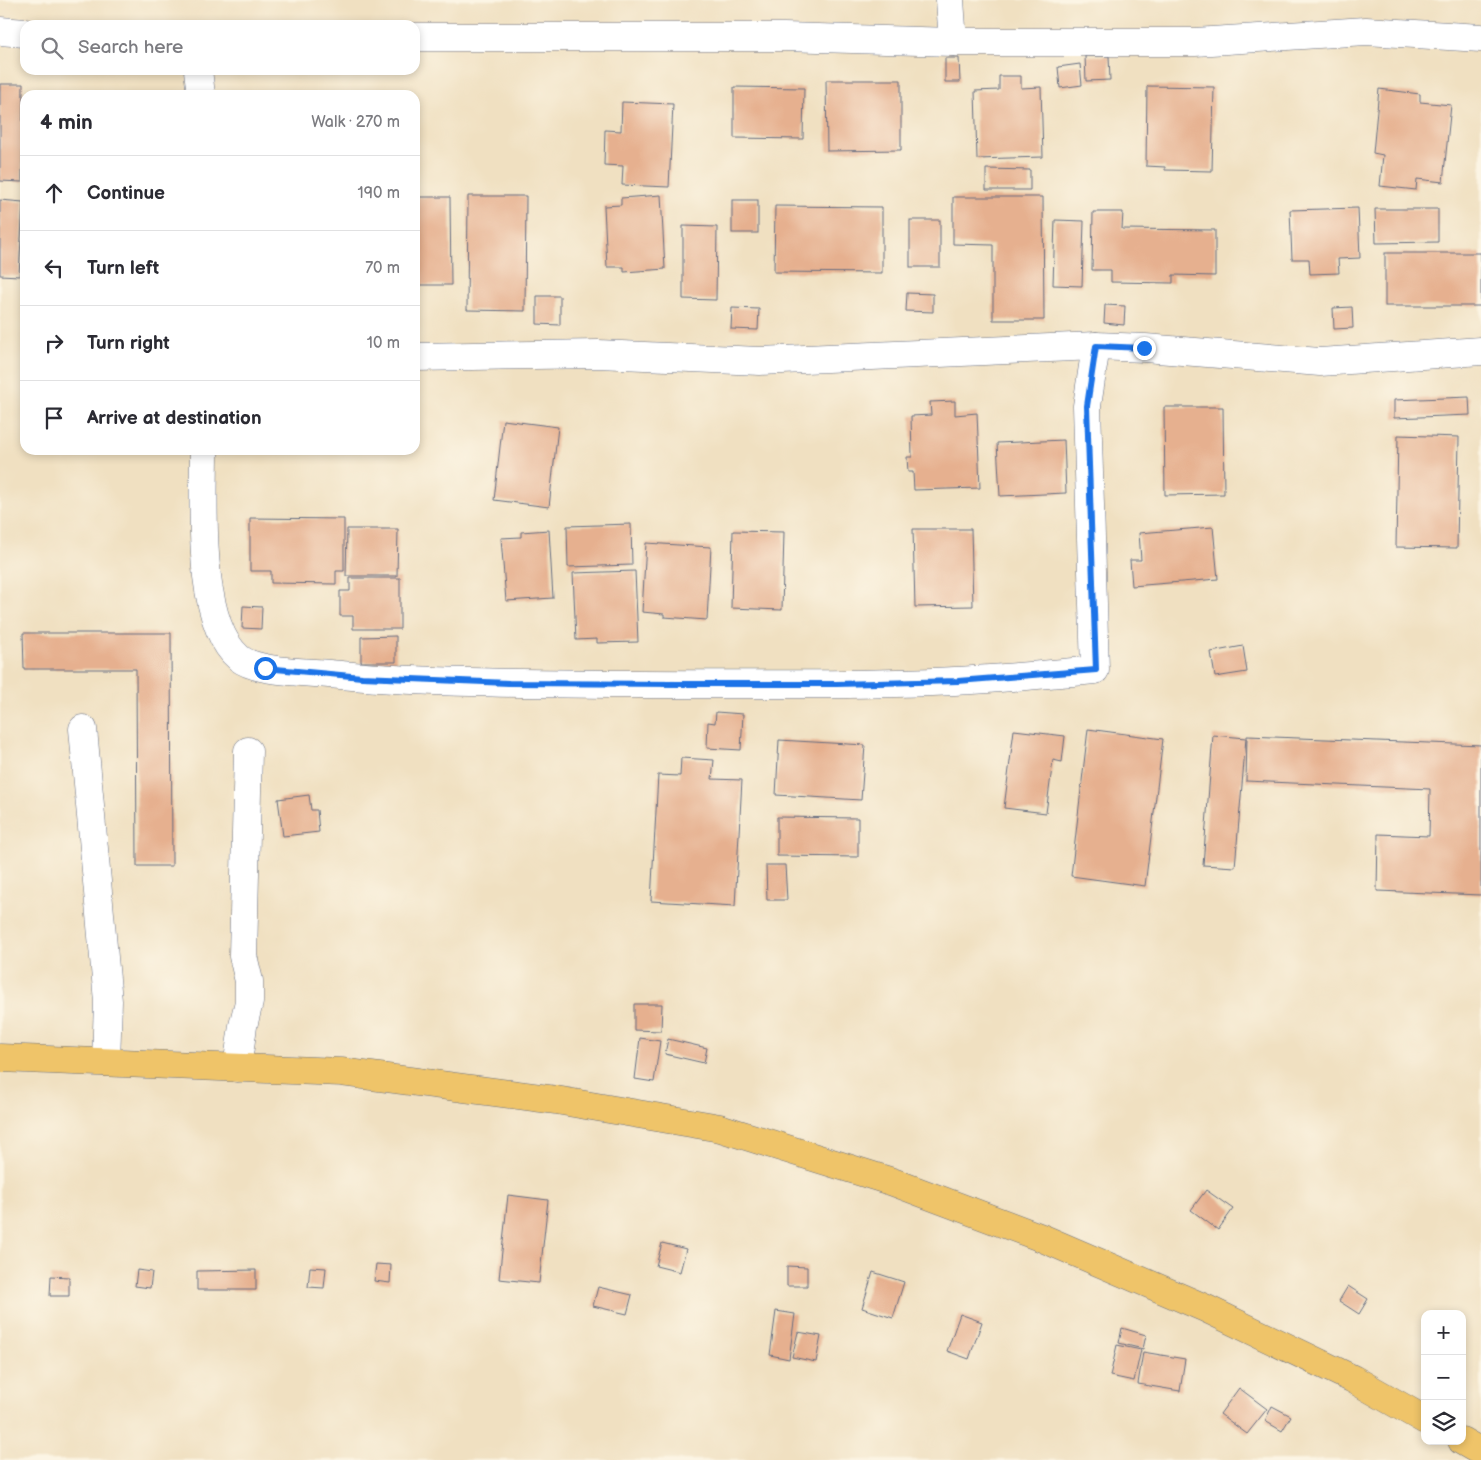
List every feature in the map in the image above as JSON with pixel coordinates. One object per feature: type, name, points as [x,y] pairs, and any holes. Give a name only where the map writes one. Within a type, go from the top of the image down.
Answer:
[{"type":"main road","points":[[0,1058],[341,1072],[556,1100],[720,1128],[893,1182],[1042,1238],[1214,1312],[1353,1379],[1421,1418]]},
{"type":"main road","points":[[1466,1443],[1481,1452]]},
{"type":"street","points":[[950,0],[953,42]]},
{"type":"street","points":[[420,37],[784,37],[953,42],[1195,42],[1366,31],[1481,38]]},
{"type":"street","points":[[0,32],[20,33]]},
{"type":"street","points":[[199,75],[200,90]]},
{"type":"street","points":[[420,357],[598,354],[760,361],[1096,346],[1320,362],[1481,351]]},
{"type":"street","points":[[204,455],[204,524],[208,587],[216,619],[221,635],[230,650],[242,661],[265,668],[362,677],[509,683],[699,684],[836,684],[958,681],[1096,670],[1087,406],[1096,346]]},
{"type":"street","points":[[83,730],[108,1001],[106,1062]]},
{"type":"street","points":[[237,1068],[243,1026],[249,1002],[249,981],[243,956],[248,751]]},
{"type":"building","points":[[1085,56],[1109,56],[1110,80],[1086,81]]},
{"type":"building","points":[[945,58],[959,58],[960,82],[945,82]]},
{"type":"building","points":[[1080,64],[1082,85],[1060,88],[1058,67]]},
{"type":"building","points":[[999,76],[1021,76],[1021,88],[1041,87],[1043,157],[977,159],[975,91],[999,90]]},
{"type":"building","points":[[826,80],[901,80],[901,150],[827,151]]},
{"type":"building","points":[[0,84],[23,84],[23,90],[20,90],[20,182],[0,181]]},
{"type":"building","points":[[1147,86],[1214,87],[1212,171],[1165,170],[1165,167],[1146,166]]},
{"type":"building","points":[[734,87],[804,88],[803,139],[734,138]]},
{"type":"building","points":[[1379,89],[1420,94],[1420,102],[1451,105],[1443,182],[1417,179],[1416,190],[1380,186],[1383,155],[1373,153]]},
{"type":"building","points":[[622,102],[673,104],[669,187],[622,185],[623,166],[604,165],[605,130],[621,131]]},
{"type":"building","points":[[986,169],[1030,170],[1030,190],[986,190]]},
{"type":"building","points":[[661,195],[665,269],[624,272],[624,267],[607,267],[604,206],[621,205],[621,198]]},
{"type":"building","points":[[468,196],[526,196],[525,311],[467,310]]},
{"type":"building","points":[[420,197],[450,197],[451,285],[420,285]]},
{"type":"building","points":[[953,197],[1043,197],[1044,320],[993,320],[993,245],[953,244]]},
{"type":"building","points":[[0,200],[20,202],[19,276],[0,275]]},
{"type":"building","points":[[732,200],[758,200],[758,233],[732,233]]},
{"type":"building","points":[[775,206],[882,207],[882,273],[774,272]]},
{"type":"building","points":[[1358,208],[1360,258],[1338,259],[1339,273],[1310,274],[1309,259],[1292,259],[1290,210]]},
{"type":"building","points":[[1375,209],[1438,209],[1438,242],[1376,243]]},
{"type":"building","points":[[1093,212],[1123,212],[1122,229],[1215,230],[1215,276],[1173,275],[1173,283],[1111,282],[1111,270],[1092,270]]},
{"type":"building","points":[[910,220],[940,220],[940,267],[910,267]]},
{"type":"building","points":[[1055,220],[1084,221],[1082,286],[1053,285]]},
{"type":"building","points":[[683,226],[717,227],[716,300],[683,299]]},
{"type":"building","points":[[1385,253],[1481,253],[1481,306],[1385,306]]},
{"type":"building","points":[[907,293],[933,294],[933,312],[906,311]]},
{"type":"building","points":[[537,296],[560,296],[560,325],[537,324]]},
{"type":"building","points":[[1105,305],[1125,306],[1124,325],[1104,323]]},
{"type":"building","points":[[1352,307],[1353,328],[1334,329],[1333,308]]},
{"type":"building","points":[[732,308],[759,309],[758,330],[731,329]]},
{"type":"building","points":[[1469,397],[1470,415],[1394,418],[1394,400]]},
{"type":"building","points":[[955,401],[955,415],[977,413],[980,488],[914,490],[913,472],[908,472],[907,457],[912,457],[911,416],[931,415],[930,402]]},
{"type":"building","points":[[1164,407],[1223,407],[1224,494],[1165,495]]},
{"type":"building","points":[[503,420],[558,427],[549,507],[494,500]]},
{"type":"building","points":[[1398,435],[1459,437],[1457,548],[1396,547]]},
{"type":"building","points":[[1064,440],[1066,493],[1000,496],[997,443]]},
{"type":"building","points":[[250,518],[344,519],[344,571],[336,571],[336,584],[271,583],[271,571],[250,571]]},
{"type":"building","points":[[631,524],[632,565],[568,567],[567,526]]},
{"type":"building","points":[[1213,527],[1218,579],[1132,586],[1130,560],[1141,560],[1139,533]]},
{"type":"building","points":[[347,529],[398,529],[397,576],[346,576]]},
{"type":"building","points":[[913,529],[971,529],[973,606],[915,607]]},
{"type":"building","points":[[549,530],[553,598],[506,601],[501,538],[521,537],[521,532]]},
{"type":"building","points":[[733,531],[784,532],[782,610],[731,608]]},
{"type":"building","points":[[646,543],[711,547],[707,620],[664,617],[664,614],[642,612]]},
{"type":"building","points":[[635,571],[638,642],[597,643],[597,639],[576,640],[573,573]]},
{"type":"building","points":[[350,578],[400,578],[400,629],[353,629],[353,616],[340,616],[340,591],[350,591]]},
{"type":"building","points":[[243,606],[262,607],[261,629],[242,628]]},
{"type":"building","points":[[23,633],[171,633],[172,866],[137,866],[136,669],[24,669]]},
{"type":"building","points":[[396,636],[396,662],[361,662],[361,637]]},
{"type":"building","points":[[1243,646],[1247,672],[1215,677],[1211,652]]},
{"type":"building","points":[[716,712],[743,714],[741,750],[707,748],[708,722],[715,723]]},
{"type":"building","points":[[1088,729],[1163,739],[1145,886],[1071,876]]},
{"type":"building","points":[[1014,730],[1065,736],[1062,762],[1053,760],[1046,813],[1004,808]]},
{"type":"building","points":[[1213,735],[1246,738],[1235,867],[1203,865]]},
{"type":"building","points":[[1247,736],[1481,745],[1481,895],[1377,891],[1378,834],[1429,836],[1430,789],[1246,781]]},
{"type":"building","points":[[779,740],[865,745],[861,800],[776,795]]},
{"type":"building","points":[[681,758],[714,760],[712,779],[742,780],[735,906],[651,901],[658,775],[680,776]]},
{"type":"building","points":[[309,795],[311,810],[317,810],[319,832],[283,836],[278,799]]},
{"type":"building","points":[[777,817],[858,818],[858,857],[777,856]]},
{"type":"building","points":[[766,865],[785,865],[787,900],[767,900]]},
{"type":"building","points":[[634,1004],[662,1004],[661,1031],[634,1030]]},
{"type":"building","points":[[640,1038],[660,1041],[654,1082],[635,1079]]},
{"type":"building","points":[[668,1039],[707,1048],[704,1063],[665,1054]]},
{"type":"building","points":[[1206,1190],[1233,1209],[1218,1230],[1191,1210]]},
{"type":"building","points":[[508,1195],[548,1200],[539,1283],[499,1279]]},
{"type":"building","points":[[662,1243],[686,1249],[680,1272],[656,1266]]},
{"type":"building","points":[[376,1264],[391,1265],[390,1283],[374,1281]]},
{"type":"building","points":[[787,1266],[807,1267],[807,1286],[787,1286]]},
{"type":"building","points":[[310,1267],[326,1268],[324,1288],[308,1287]]},
{"type":"building","points":[[137,1270],[152,1272],[150,1288],[135,1286]]},
{"type":"building","points":[[256,1270],[256,1290],[197,1290],[197,1271]]},
{"type":"building","points":[[873,1272],[904,1282],[893,1318],[862,1308]]},
{"type":"building","points":[[51,1276],[69,1277],[69,1296],[50,1296]]},
{"type":"building","points":[[1348,1286],[1368,1299],[1359,1314],[1339,1301]]},
{"type":"building","points":[[598,1287],[632,1295],[627,1314],[593,1306]]},
{"type":"building","points":[[776,1311],[795,1314],[789,1359],[770,1355]]},
{"type":"building","points":[[960,1314],[982,1322],[969,1359],[947,1351]]},
{"type":"building","points":[[1122,1328],[1146,1335],[1143,1349],[1119,1343]]},
{"type":"building","points":[[798,1332],[821,1336],[816,1362],[792,1357]]},
{"type":"building","points":[[1117,1345],[1141,1350],[1134,1381],[1110,1376]]},
{"type":"building","points":[[1143,1352],[1185,1359],[1180,1391],[1138,1384]]},
{"type":"building","points":[[1239,1388],[1267,1409],[1247,1434],[1220,1414]]},
{"type":"building","points":[[1272,1406],[1291,1416],[1282,1431],[1265,1421]]},
{"type":"route","points":[[265,668],[362,677],[509,683],[680,684],[836,684],[958,681],[1096,670],[1087,406],[1096,346],[1144,348]]}]
